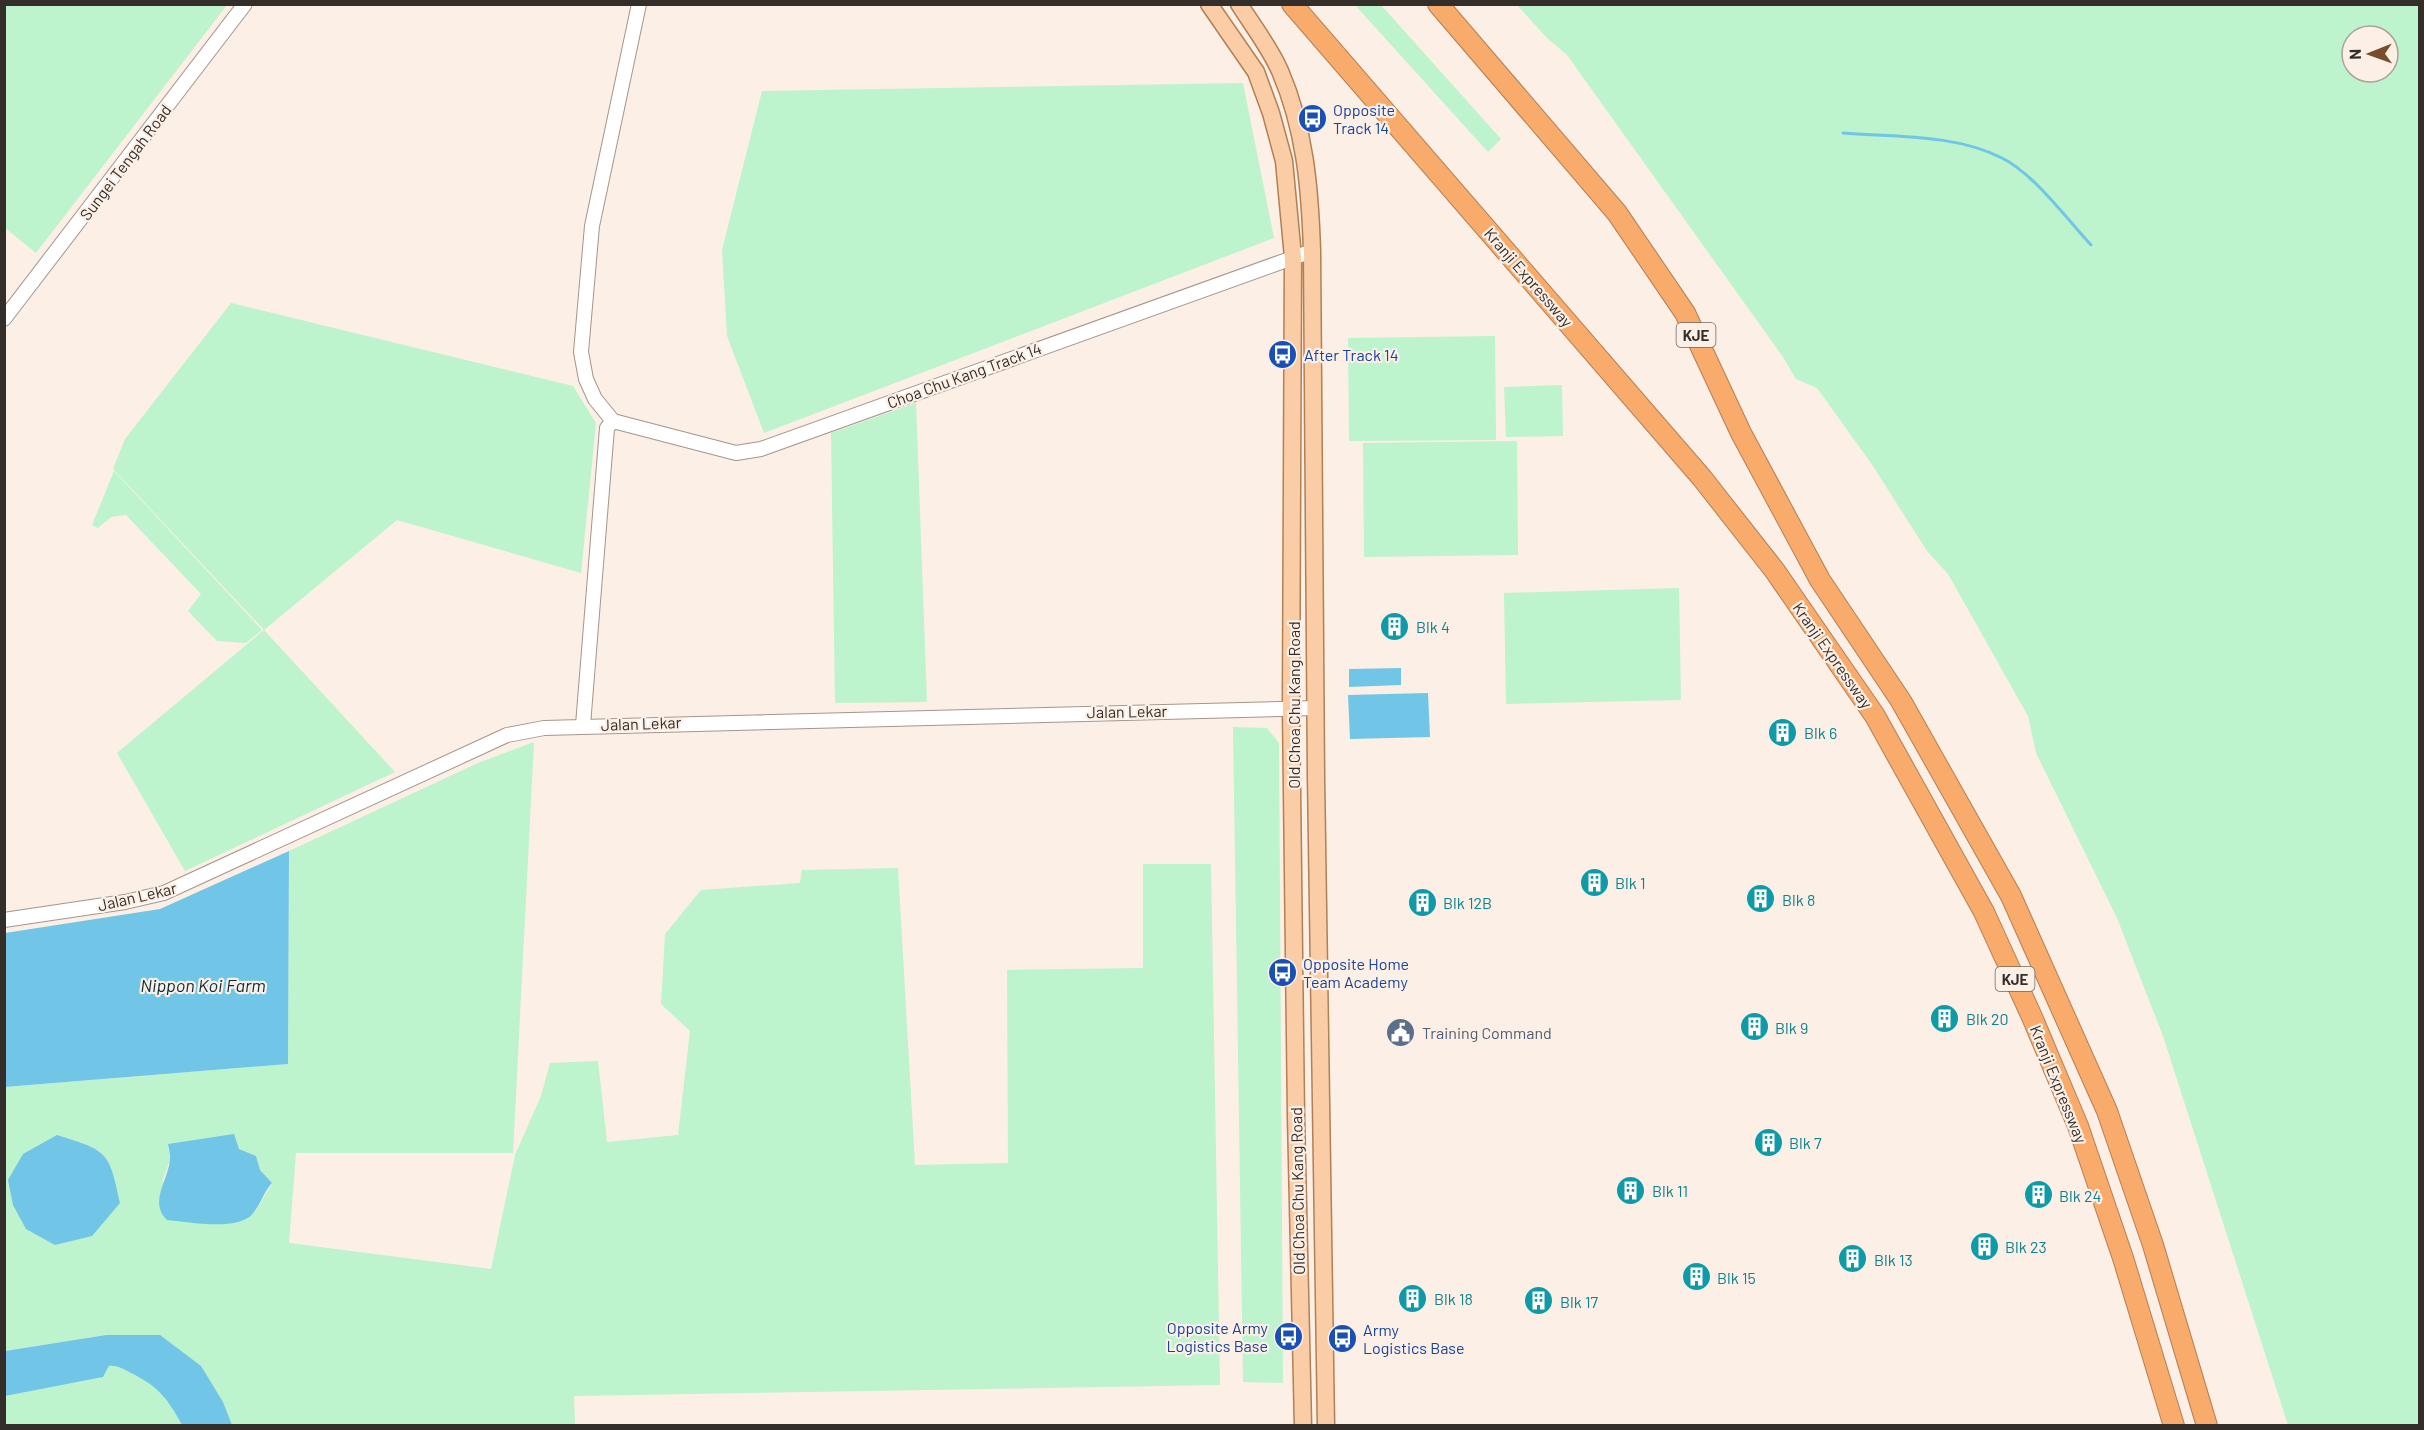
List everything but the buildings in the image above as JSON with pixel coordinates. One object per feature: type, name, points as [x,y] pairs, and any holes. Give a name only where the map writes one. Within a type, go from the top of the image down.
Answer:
[{"type":"highway","name":"Kranji Expressway","points":[[1292,4],[1702,478],[1775,571],[1875,716],[1984,912],[2037,1028],[2078,1126],[2174,1425]]},
{"type":"highway","name":"Kranji Expressway","points":[[1438,4],[1617,213],[1685,313],[1742,434],[1820,580],[1901,701],[2011,896],[2107,1111],[2153,1245],[2207,1425]]},
{"type":"main road","name":"Old Choa Chu Kang Road","points":[[1209,4],[1256,72],[1271,113],[1284,161],[1293,257],[1291,709],[1296,1117],[1303,1425]]},
{"type":"main road","name":"Old Choa Chu Kang Road","points":[[1239,4],[1279,70],[1296,113],[1308,167],[1312,251],[1326,1425]]},
{"type":"main road","points":[[1296,1117],[1308,1115],[1321,1101]]},
{"type":"street","name":"Sungei Tengah Road","points":[[4,319],[245,4]]},
{"type":"street","points":[[583,725],[607,428],[613,421],[595,399],[586,380],[581,352],[585,295],[596,202],[639,4]]},
{"type":"street","name":"Choa Chu Kang Track 14","points":[[613,421],[736,453],[760,449],[1312,251]]},
{"type":"street","name":"Jalan Lekar","points":[[4,920],[125,902],[164,893],[507,735],[544,728],[583,725],[1316,708]]},
{"type":"green space","points":[[4,5],[227,5],[36,253],[5,228]]},
{"type":"green space","points":[[1355,5],[1381,5],[1501,139],[1488,152]]},
{"type":"green space","points":[[1517,5],[2419,5],[2419,1425],[2288,1425],[2163,1036],[2117,918],[2036,753],[2028,716],[1948,574],[1927,551],[1871,463],[1817,388],[1796,379],[1783,357],[1567,55],[1547,38]]},
{"type":"green space","points":[[1243,83],[1274,238],[764,433],[727,336],[722,250],[762,91]]},
{"type":"green space","points":[[231,303],[573,386],[596,423],[581,573],[397,520],[264,630],[113,469],[125,439]]},
{"type":"green space","points":[[1495,336],[1496,440],[1349,441],[1348,338]]},
{"type":"green space","points":[[1562,385],[1563,436],[1506,437],[1504,387]]},
{"type":"green space","points":[[916,403],[927,702],[835,703],[831,433]]},
{"type":"green space","points":[[1517,441],[1518,555],[1364,557],[1363,443]]},
{"type":"green space","points":[[114,471],[262,630],[246,643],[217,641],[188,611],[201,594],[126,515],[111,517],[98,528],[92,525]]},
{"type":"green space","points":[[1679,588],[1681,700],[1506,704],[1504,593]]},
{"type":"green space","points":[[264,630],[395,772],[185,871],[117,753]]},
{"type":"green space","points":[[1233,727],[1267,728],[1279,743],[1283,1383],[1243,1382]]},
{"type":"green space","points":[[534,742],[513,1153],[296,1153],[289,1243],[491,1269],[515,1155],[541,1096],[550,1063],[598,1061],[607,1142],[678,1135],[690,1031],[661,1004],[665,934],[701,890],[800,883],[802,870],[898,868],[915,1165],[1008,1163],[1007,970],[1143,968],[1143,864],[1211,864],[1220,1385],[574,1396],[575,1425],[232,1426],[223,1402],[106,1335],[5,1351],[5,1087],[288,1064],[289,851],[478,763]],"holes":[[[168,1144],[239,1149],[256,1156],[260,1170],[272,1184],[254,1213],[162,1182],[170,1160]]]},
{"type":"green space","points":[[116,1365],[155,1388],[182,1425],[5,1425],[4,1396],[103,1377],[109,1366]]},
{"type":"water","points":[[1401,668],[1401,685],[1349,687],[1349,669]]},
{"type":"water","points":[[1428,693],[1430,737],[1350,739],[1348,695]]},
{"type":"water","name":"Nippon Koi Farm","points":[[289,851],[288,1064],[5,1087],[5,933],[160,909]]},
{"type":"water","points":[[234,1134],[239,1149],[256,1156],[260,1170],[272,1183],[254,1212],[238,1222],[227,1224],[167,1220],[159,1206],[159,1198],[169,1167],[168,1144]]},
{"type":"water","points":[[57,1135],[87,1145],[104,1156],[113,1173],[120,1203],[92,1236],[55,1245],[26,1229],[13,1205],[8,1180],[23,1154]]},
{"type":"water","points":[[106,1335],[160,1335],[201,1366],[223,1402],[232,1425],[182,1425],[167,1400],[155,1388],[141,1378],[115,1366],[109,1366],[103,1377],[5,1396],[5,1351]]},
{"type":"waterway","points":[[1843,133],[1945,141],[1984,150],[2002,158],[2014,165],[2038,186],[2091,245]]},
{"type":"place","name":"Opposite Track 14","points":[[1312,118]]},
{"type":"place","name":"After Track 14","points":[[1283,354]]},
{"type":"place","name":"Blk 4","points":[[1395,626]]},
{"type":"place","name":"Blk 6","points":[[1783,732]]},
{"type":"place","name":"Blk 1","points":[[1594,882]]},
{"type":"place","name":"Blk 8","points":[[1761,899]]},
{"type":"place","name":"Blk 12B","points":[[1422,902]]},
{"type":"place","name":"Opposite Home Team Academy","points":[[1282,972]]},
{"type":"place","name":"Blk 20","points":[[1945,1018]]},
{"type":"place","name":"Blk 9","points":[[1754,1027]]},
{"type":"place","name":"Training Command","points":[[1401,1032]]},
{"type":"place","name":"Blk 7","points":[[1768,1142]]},
{"type":"place","name":"Blk 11","points":[[1631,1190]]},
{"type":"place","name":"Blk 24","points":[[2038,1195]]},
{"type":"place","name":"Blk 23","points":[[1984,1246]]},
{"type":"place","name":"Blk 13","points":[[1853,1259]]},
{"type":"place","name":"Blk 15","points":[[1696,1277]]},
{"type":"place","name":"Blk 18","points":[[1413,1298]]},
{"type":"place","name":"Blk 17","points":[[1539,1301]]},
{"type":"place","name":"Opposite Army Logistics Base","points":[[1289,1336]]},
{"type":"place","name":"Army Logistics Base","points":[[1342,1338]]}]
